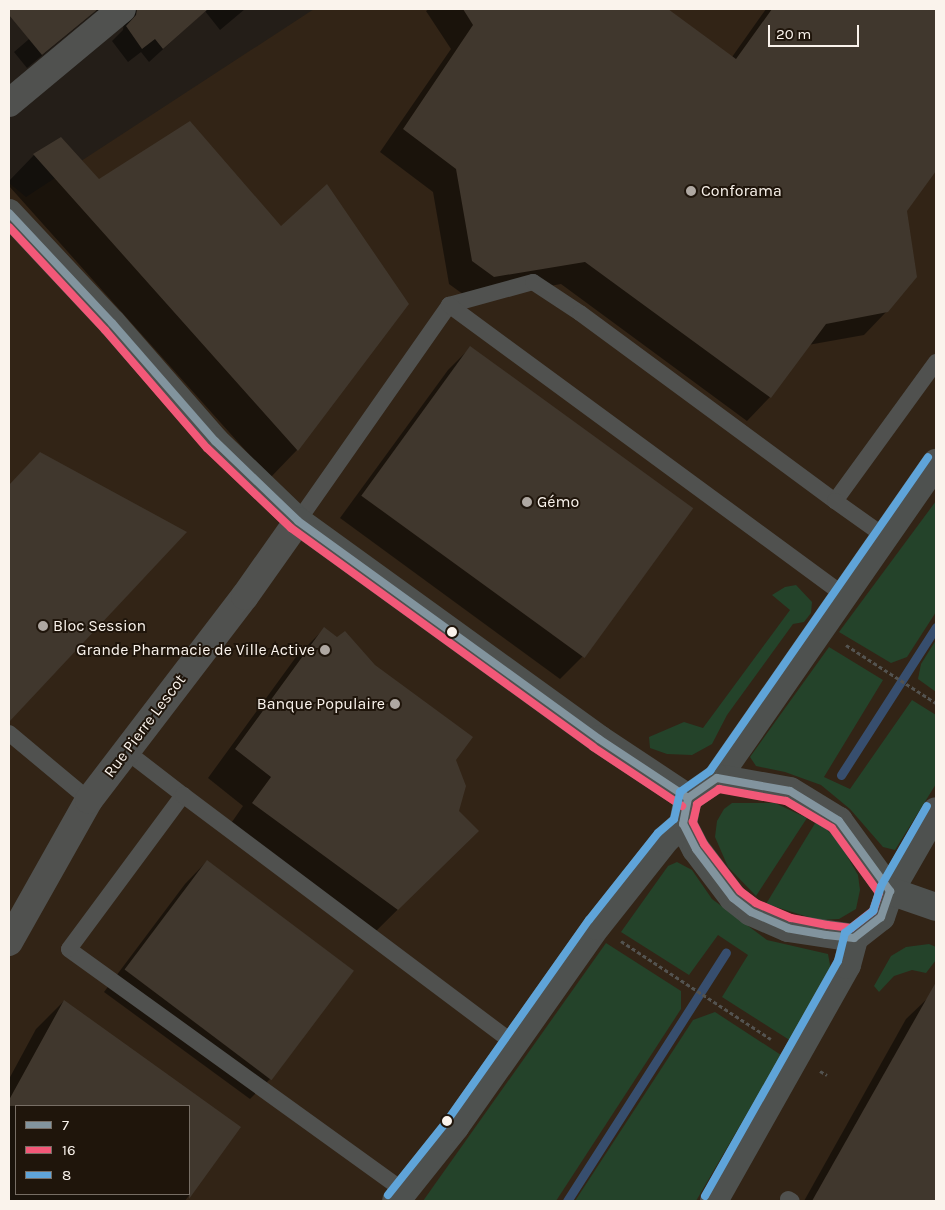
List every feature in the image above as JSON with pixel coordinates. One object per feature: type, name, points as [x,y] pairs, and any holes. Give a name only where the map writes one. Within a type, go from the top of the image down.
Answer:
[{"type":"main road","points":[[9,213],[112,323],[215,441],[298,521],[599,739],[685,811],[696,849],[733,898],[750,912],[788,928],[854,938]]},
{"type":"main road","points":[[400,1196],[514,1044],[598,926],[666,839],[685,811],[717,778],[843,594],[936,463]]},
{"type":"main road","points":[[717,778],[790,791],[839,821],[890,891],[936,907]]},
{"type":"main road","points":[[714,1201],[847,965],[854,938],[881,917],[890,891],[936,811]]},
{"type":"street","points":[[9,103],[122,9]]},
{"type":"street","name":"Rue Pierre Lescot","points":[[9,942],[89,800],[245,596],[298,521]]},
{"type":"lane","points":[[298,521],[449,305],[533,282],[580,312],[884,536]]},
{"type":"lane","points":[[449,305],[843,594]]},
{"type":"lane","points":[[835,501],[936,362]]},
{"type":"lane","points":[[9,733],[89,800]]},
{"type":"lane","points":[[126,751],[514,1044]]},
{"type":"lane","points":[[183,795],[69,949],[400,1196]]},
{"type":"path","points":[[839,640],[936,704]]},
{"type":"path","points":[[620,940],[776,1042]]},
{"type":"shaded area","points":[[314,9],[936,9],[936,1201],[9,1201],[9,183],[26,197]]},
{"type":"green space","points":[[936,501],[936,612],[907,657],[891,663],[839,632]]},
{"type":"green space","points":[[796,585],[812,602],[811,613],[804,622],[793,624],[727,715],[712,744],[692,755],[667,754],[650,748],[649,737],[684,722],[703,728],[790,610],[772,595],[785,587]]},
{"type":"green space","points":[[936,640],[936,692],[918,679],[921,664]]},
{"type":"green space","points":[[829,647],[883,680],[824,777],[850,789],[912,700],[936,715],[936,784],[895,850],[883,847],[850,809],[821,785],[785,772],[756,766],[750,757]]},
{"type":"green space","points":[[732,803],[775,803],[807,818],[756,896],[728,867],[715,837],[717,821],[724,809]]},
{"type":"green space","points":[[817,820],[839,842],[858,875],[860,890],[856,909],[839,919],[818,920],[766,904]]},
{"type":"green space","points":[[677,862],[692,870],[712,899],[767,940],[828,954],[831,970],[791,1041],[722,997],[748,955],[718,935],[689,975],[621,932],[668,866]]},
{"type":"green space","points":[[606,943],[681,991],[681,1009],[556,1201],[423,1201]]},
{"type":"green space","points":[[929,944],[936,947],[936,960],[926,973],[912,970],[894,976],[879,992],[874,986],[891,956],[906,947]]},
{"type":"green space","points":[[715,1012],[781,1055],[696,1201],[575,1201],[693,1020]]},
{"type":"building","points":[[9,9],[98,9],[42,55],[9,15]]},
{"type":"building","points":[[137,9],[208,9],[163,49],[155,39],[142,49],[126,26],[136,15]]},
{"type":"building","name":"Conforama","points":[[463,9],[668,9],[736,59],[772,9],[936,9],[936,171],[907,211],[917,277],[888,312],[826,324],[771,398],[585,262],[494,277],[472,261],[456,169],[403,129],[473,25]]},
{"type":"building","points":[[190,121],[281,226],[327,184],[409,304],[298,451],[33,154],[61,137],[99,179]]},
{"type":"building","name":"Gémo","points":[[470,346],[693,508],[585,658],[361,496]]},
{"type":"building","points":[[40,452],[187,532],[9,722],[9,485]]},
{"type":"building","points":[[324,627],[337,637],[345,631],[375,665],[473,737],[456,760],[466,786],[459,811],[479,831],[398,910],[252,803],[271,777],[235,749]]},
{"type":"building","points":[[207,860],[354,971],[272,1080],[125,969]]},
{"type":"building","points":[[936,982],[936,1201],[812,1201]]},
{"type":"building","points":[[64,1000],[241,1127],[189,1199],[190,1105],[9,1106],[9,1100]]},
{"type":"waterway","points":[[841,775],[936,627]]},
{"type":"waterway","points":[[567,1201],[726,952]]},
{"type":"transit line","name":"7","points":[[9,213],[112,323],[215,441],[298,521],[599,739],[688,798]]},
{"type":"transit line","name":"16","points":[[9,227],[105,330],[207,448],[291,528],[593,747],[682,806]]},
{"type":"transit line","name":"8","points":[[388,1195],[447,1121],[589,920],[658,833],[674,819],[680,792],[710,771],[928,457]]},
{"type":"transit line","name":"7","points":[[717,778],[790,791],[839,821],[890,891],[881,917],[854,938],[826,935],[788,928],[751,912],[733,898],[696,849],[683,824],[688,798],[717,778]]},
{"type":"transit line","name":"16","points":[[719,789],[786,801],[832,828],[879,893],[873,911],[851,928],[827,925],[791,918],[756,903],[740,891],[704,844],[693,822],[697,804],[719,789]]},
{"type":"transit line","name":"8","points":[[705,1196],[838,961],[845,933],[873,911],[881,886],[927,806]]},
{"type":"place","name":"Conforama","points":[[691,191]]},
{"type":"place","name":"Gémo","points":[[527,502]]},
{"type":"place","name":"Bloc Session","points":[[43,626]]},
{"type":"place","name":"Grande Pharmacie de Ville Active","points":[[325,650]]},
{"type":"place","name":"Banque Populaire","points":[[395,704]]}]
